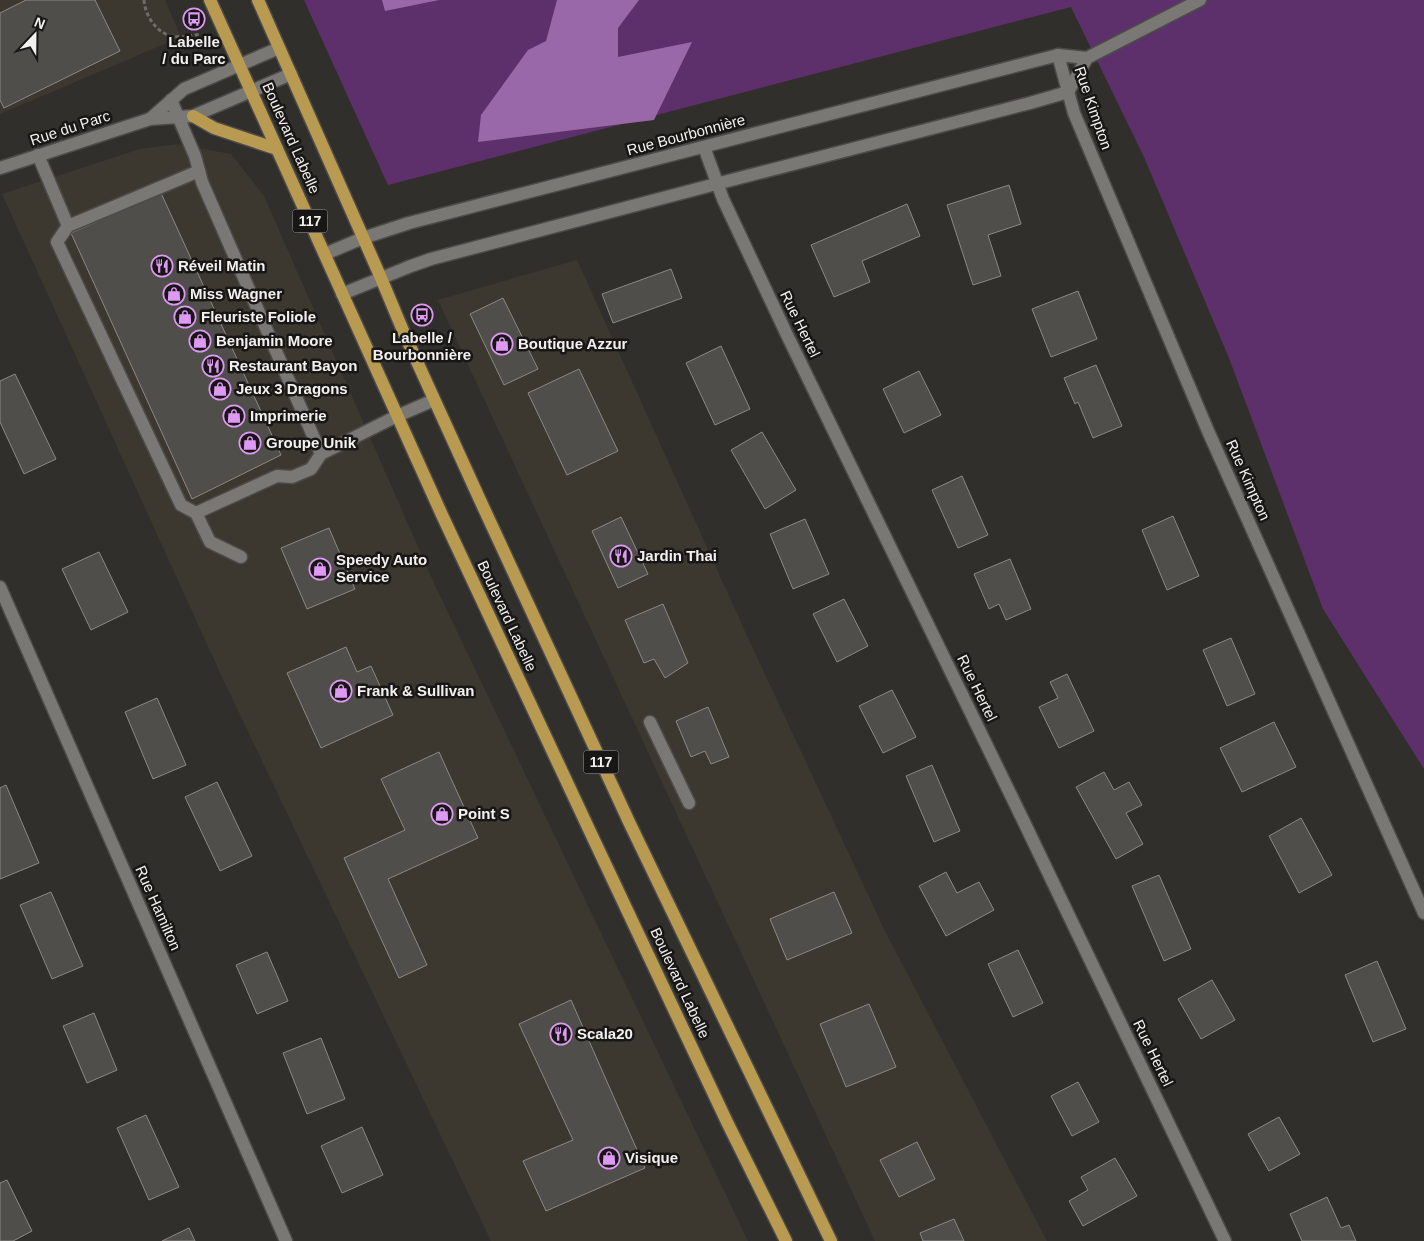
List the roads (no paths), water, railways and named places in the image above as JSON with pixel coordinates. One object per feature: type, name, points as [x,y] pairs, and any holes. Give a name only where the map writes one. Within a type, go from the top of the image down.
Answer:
[{"type":"main road","name":"Boulevard Labelle","points":[[210,0],[397,416],[578,808],[786,1241]]},
{"type":"main road","name":"Boulevard Labelle","points":[[258,0],[434,400],[630,824],[831,1241]]},
{"type":"main road","points":[[193,116],[214,128],[277,149]]},
{"type":"street","points":[[1058,55],[1087,58],[1200,0]]},
{"type":"street","name":"Rue du Parc","points":[[150,119],[184,89],[280,48]]},
{"type":"street","name":"Rue Kimpton","points":[[1058,55],[1074,113],[1216,450],[1424,913]]},
{"type":"street","name":"Rue Bourbonnière","points":[[325,254],[363,238],[409,223],[1058,55]]},
{"type":"street","points":[[342,294],[431,259],[1030,104],[1068,92],[1087,58]]},
{"type":"street","name":"Rue du Parc","points":[[1,164],[38,155],[150,119],[193,116],[291,74]]},
{"type":"street","points":[[171,100],[195,156],[202,182],[321,454]]},
{"type":"street","name":"Rue Hertel","points":[[704,147],[716,184],[788,337],[1225,1241]]},
{"type":"street","points":[[38,155],[68,226]]},
{"type":"street","points":[[199,171],[68,226],[57,242],[182,505],[196,514],[210,542],[241,557]]},
{"type":"street","points":[[196,514],[276,476],[292,477],[311,469],[321,454],[397,416],[434,400]]},
{"type":"street","name":"Rue Hamilton","points":[[0,588],[286,1241]]},
{"type":"street","points":[[650,722],[689,803]]},
{"type":"place","name":"Labelle / du Parc","points":[[194,19]]},
{"type":"place","name":"Réveil Matin","points":[[162,266]]},
{"type":"place","name":"Miss Wagner","points":[[174,294]]},
{"type":"place","name":"Labelle / Bourbonnière","points":[[422,315]]},
{"type":"place","name":"Fleuriste Foliole","points":[[185,317]]},
{"type":"place","name":"Benjamin Moore","points":[[200,341]]},
{"type":"place","name":"Boutique Azzur","points":[[502,344]]},
{"type":"place","name":"Restaurant Bayon","points":[[213,366]]},
{"type":"place","name":"Jeux 3 Dragons","points":[[220,389]]},
{"type":"place","name":"Imprimerie","points":[[234,416]]},
{"type":"place","name":"Groupe Unik","points":[[250,443]]},
{"type":"place","name":"Jardin Thai","points":[[621,556]]},
{"type":"place","name":"Speedy Auto Service","points":[[320,569]]},
{"type":"place","name":"Frank & Sullivan","points":[[341,691]]},
{"type":"place","name":"Point S","points":[[442,814]]},
{"type":"place","name":"Scala20","points":[[561,1034]]},
{"type":"place","name":"Visique","points":[[609,1158]]}]
